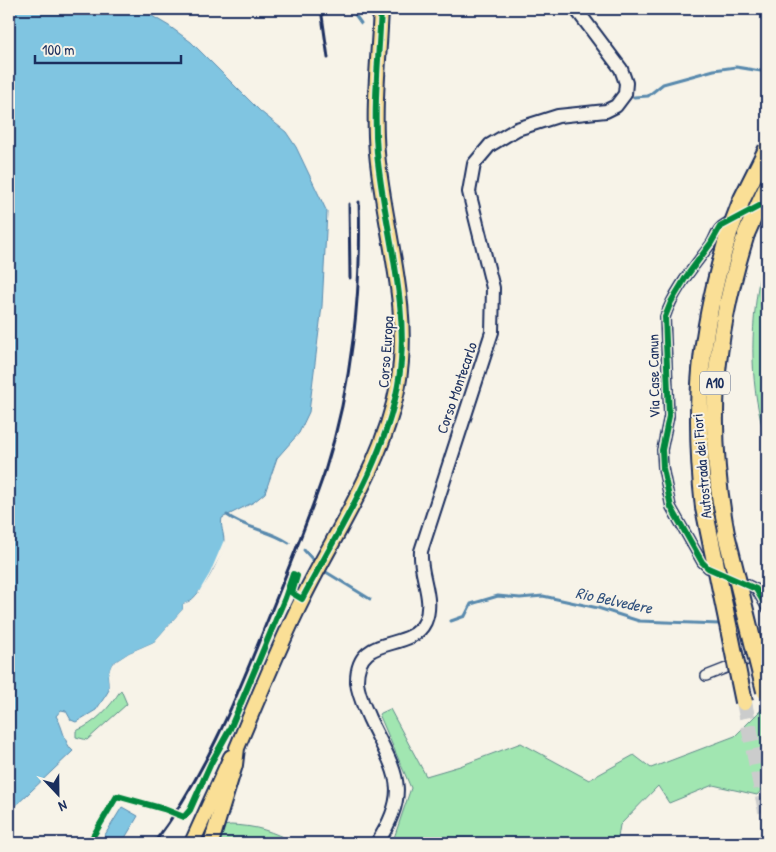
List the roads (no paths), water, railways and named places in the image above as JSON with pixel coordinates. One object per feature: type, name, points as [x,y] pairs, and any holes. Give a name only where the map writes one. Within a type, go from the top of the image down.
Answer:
[{"type":"highway","name":"Autostrada dei Fiori","points":[[744,702],[704,508],[698,435],[699,377],[708,310],[729,233],[742,200],[767,149]]},
{"type":"highway","name":"Autostrada dei Fiori","points":[[765,691],[726,534],[720,502],[714,430],[716,368],[726,302],[746,234],[767,187]]},
{"type":"main road","name":"Corso Europa","points":[[192,843],[226,763],[237,748],[302,599],[378,451],[388,424],[398,384],[402,321],[377,151],[381,9]]},
{"type":"main road","name":"Corso Montecarlo","points":[[377,843],[396,808],[397,781],[390,758],[359,693],[357,680],[359,669],[364,658],[376,647],[408,638],[419,631],[425,622],[428,606],[421,568],[421,551],[492,332],[493,292],[470,201],[471,170],[484,149],[505,135],[546,119],[606,111],[616,106],[625,94],[626,83],[621,69],[576,9]]},
{"type":"main road","name":"Corso Europa","points":[[211,843],[235,765],[237,748]]},
{"type":"street","name":"Via Case Canun","points":[[767,202],[720,227],[671,302],[665,323],[669,416],[662,450],[671,507],[702,562],[708,568],[756,589],[767,608]]},
{"type":"street","points":[[706,676],[767,652]]},
{"type":"water","points":[[9,9],[120,9],[122,11],[134,9],[147,13],[169,26],[191,42],[260,111],[286,132],[296,147],[327,212],[322,306],[309,412],[299,433],[277,458],[265,493],[254,502],[222,518],[221,524],[224,541],[219,557],[209,577],[196,595],[183,604],[183,609],[154,642],[129,653],[112,664],[108,675],[109,690],[96,710],[76,722],[71,720],[66,711],[61,710],[56,716],[73,751],[9,812]]},
{"type":"water","points":[[122,807],[138,816],[122,843],[112,843],[103,838]]},
{"type":"waterway","points":[[351,9],[361,23]]},
{"type":"waterway","points":[[634,97],[648,96],[663,84],[714,70],[736,67],[767,72]]},
{"type":"waterway","name":"Rio Belvedere","points":[[227,515],[234,520],[274,535],[289,543]]},
{"type":"waterway","name":"Rio Belvedere","points":[[304,550],[313,560]]},
{"type":"waterway","name":"Rio Belvedere","points":[[326,572],[370,599]]},
{"type":"waterway","name":"Rio Belvedere","points":[[451,621],[465,616],[471,604],[498,596],[520,598],[543,596],[598,608],[639,621],[719,624]]},
{"type":"tunnel","points":[[744,702],[767,816]]},
{"type":"railway","points":[[321,9],[328,58]]},
{"type":"railway","points":[[154,843],[188,793],[229,713],[288,570],[325,471],[342,406],[353,338],[359,270],[359,202]]},
{"type":"railway","points":[[349,204],[350,278]]}]
